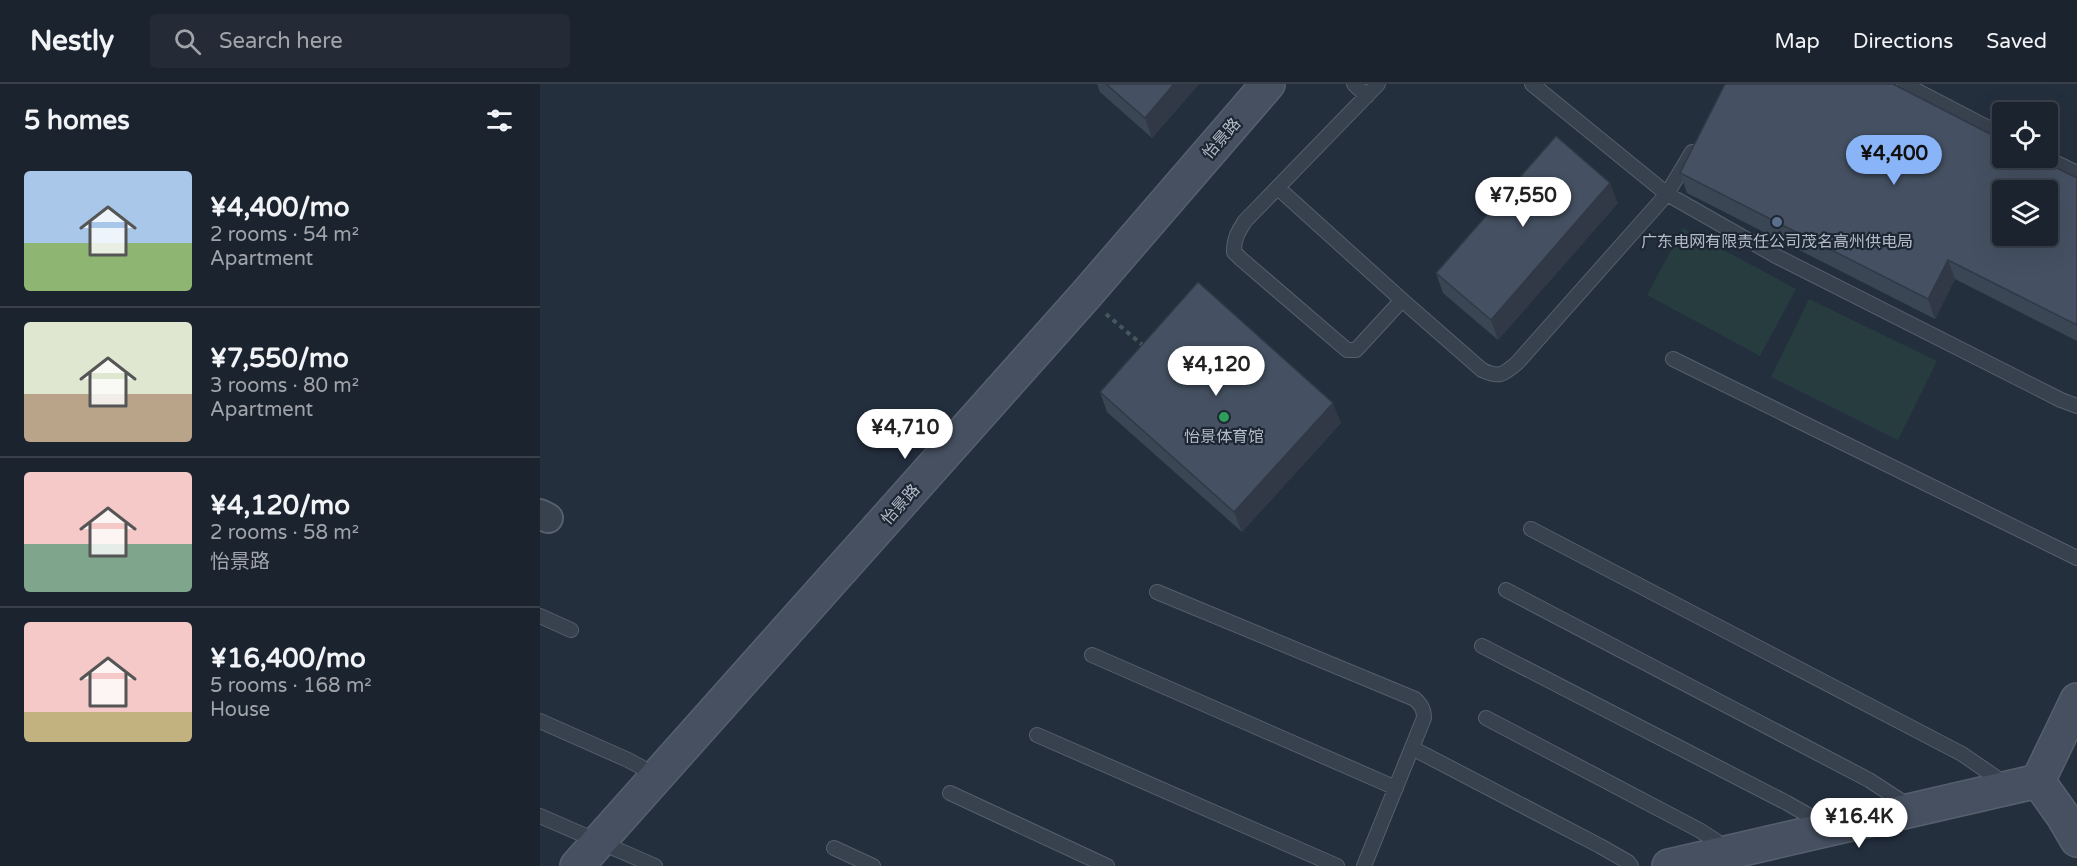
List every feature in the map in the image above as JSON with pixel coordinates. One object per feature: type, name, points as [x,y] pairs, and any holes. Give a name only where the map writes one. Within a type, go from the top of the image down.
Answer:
[{"type":"street","name":"怡景路","points":[[577,866],[1085,296],[1268,84]]},
{"type":"street","points":[[1669,866],[2025,785],[2077,700]]},
{"type":"street","points":[[2025,785],[2063,816],[2077,840]]},
{"type":"lane","points":[[1354,84],[1367,96]]},
{"type":"lane","points":[[1378,84],[1245,221],[1236,234],[1234,252],[1347,350],[1356,350],[1402,300]]},
{"type":"lane","points":[[1532,84],[1668,194],[1776,256],[2077,406]]},
{"type":"lane","points":[[1904,84],[1992,130]]},
{"type":"lane","points":[[1278,188],[1482,369],[1491,374],[1506,373],[1668,194],[1697,144]]},
{"type":"lane","points":[[2058,164],[2077,173]]},
{"type":"lane","points":[[1673,358],[2077,558]]},
{"type":"lane","points":[[1531,530],[2025,785]]},
{"type":"lane","points":[[1506,590],[1869,780],[1916,810]]},
{"type":"lane","points":[[1158,592],[1415,699],[1424,711],[1424,718],[1364,866]]},
{"type":"lane","points":[[540,616],[571,630]]},
{"type":"lane","points":[[1482,646],[1794,807],[1808,815],[1825,830]]},
{"type":"lane","points":[[1092,655],[1396,788]]},
{"type":"lane","points":[[1486,718],[1699,830],[1716,842],[1724,853]]},
{"type":"lane","points":[[540,721],[634,764],[654,781]]},
{"type":"lane","points":[[1037,735],[1337,866]]},
{"type":"lane","points":[[1412,748],[1600,846],[1631,866]]},
{"type":"lane","points":[[950,794],[1107,866]]},
{"type":"lane","points":[[540,816],[655,866]]},
{"type":"lane","points":[[834,848],[873,866]]},
{"type":"path","points":[[1085,296],[1147,350]]},
{"type":"green space","points":[[1683,228],[1796,289],[1760,356],[1647,295]]},
{"type":"green space","points":[[1809,299],[1937,361],[1898,440],[1771,377]]},
{"type":"building","points":[[1106,84],[1174,84],[1145,118]]},
{"type":"building","points":[[1725,84],[1893,84],[1992,135],[1992,168],[2057,168],[2077,178],[2077,325],[1948,260],[1928,299],[1680,173]]},
{"type":"building","points":[[1556,136],[1610,183],[1491,320],[1436,273]]},
{"type":"building","name":"怡景体育馆","points":[[1198,282],[1333,403],[1234,512],[1100,392]]},
{"type":"place","name":"广东电网有限责任公司茂名高州供电局","points":[[1777,222]]},
{"type":"place","name":"怡景体育馆","points":[[1224,417]]}]
